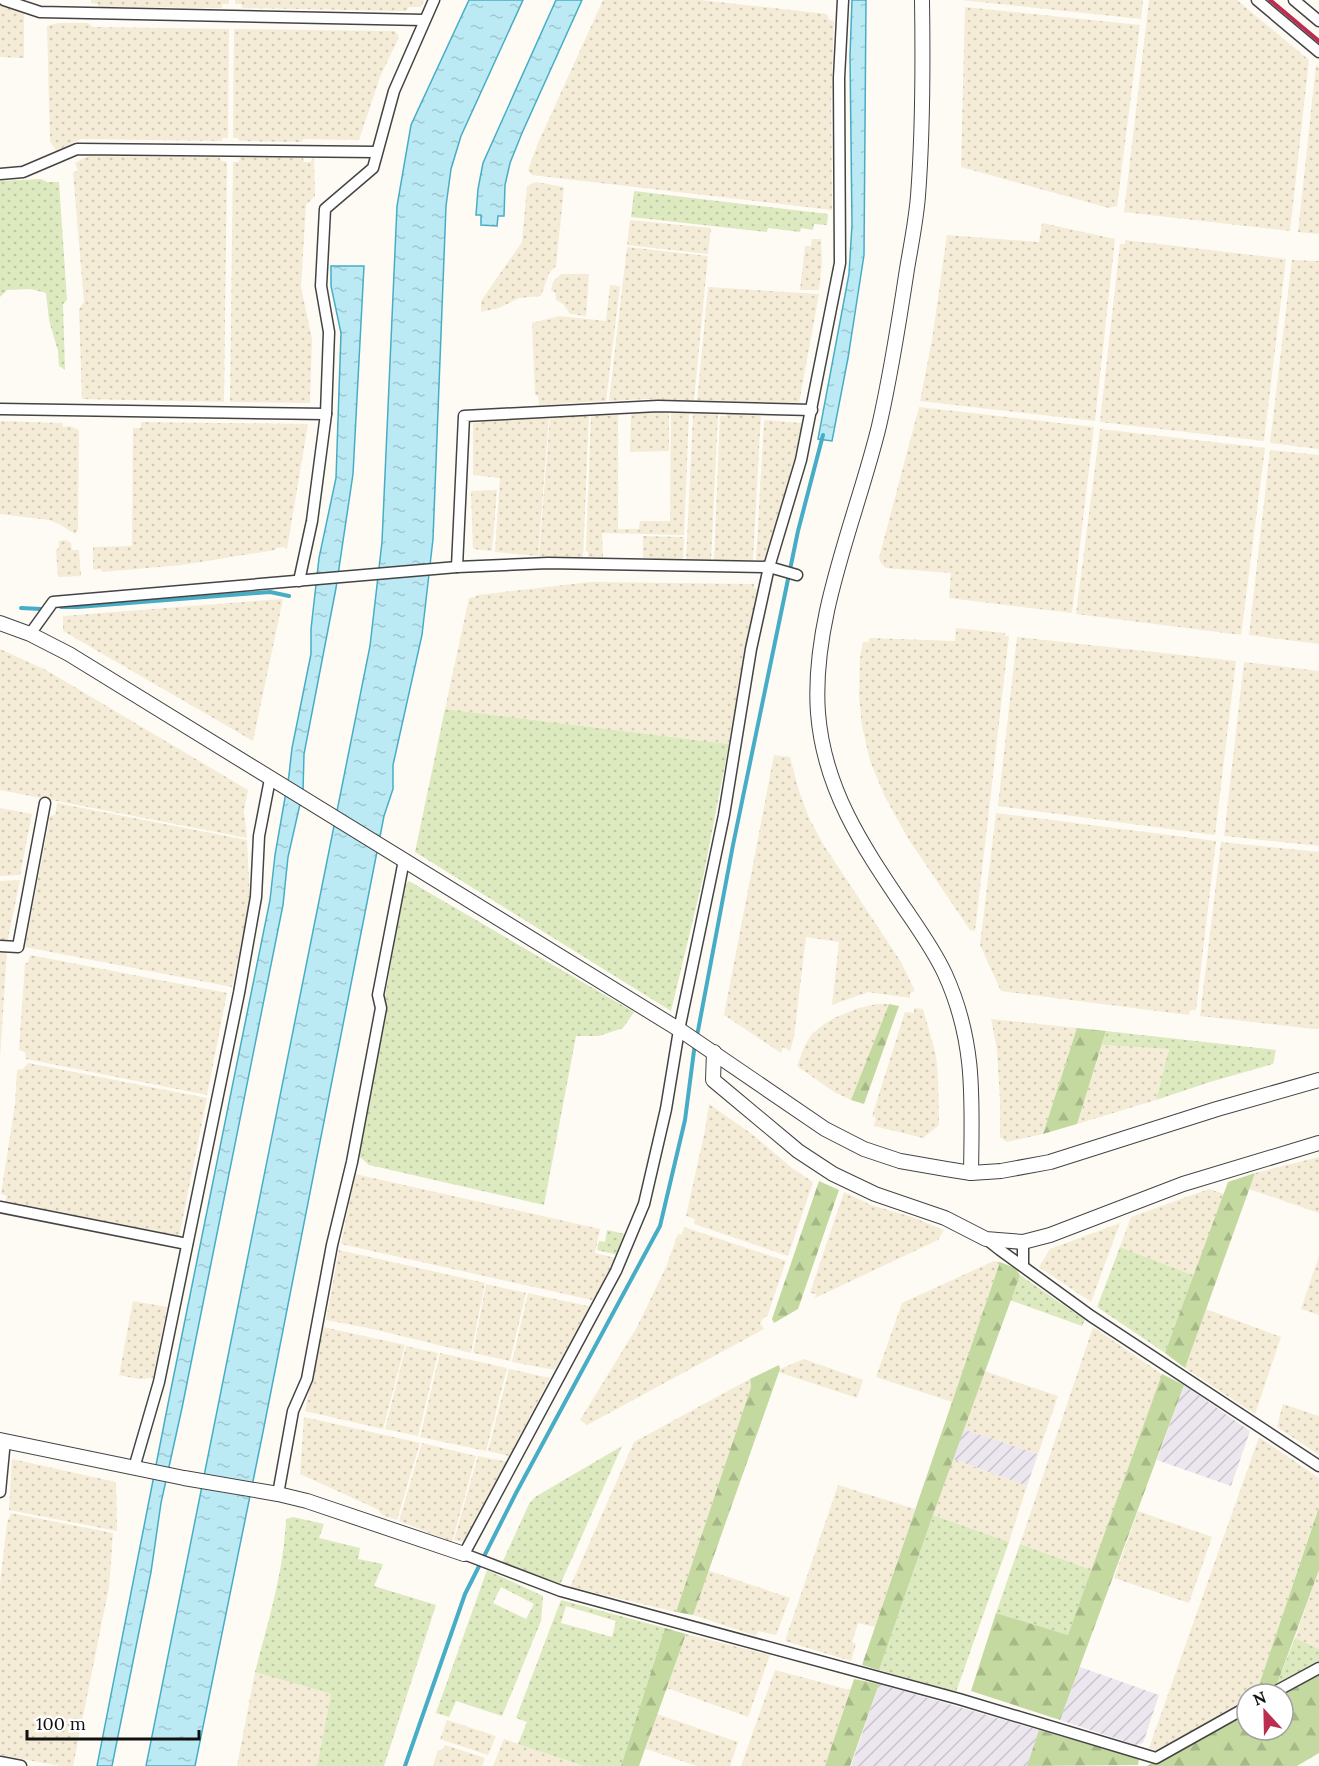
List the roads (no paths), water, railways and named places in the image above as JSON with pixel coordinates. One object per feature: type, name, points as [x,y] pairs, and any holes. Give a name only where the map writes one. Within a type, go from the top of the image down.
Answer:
[{"type":"street","points":[[4,0],[40,12],[424,20]]},
{"type":"street","points":[[301,581],[312,522],[326,414],[329,332],[321,286],[325,209],[373,168],[394,91],[434,0]]},
{"type":"street","points":[[468,1555],[522,1444],[616,1271],[644,1204],[666,1109],[724,815],[751,649],[801,460],[840,263],[839,78],[843,0]]},
{"type":"street","points":[[922,0],[923,92],[918,198],[895,350],[878,428],[823,631],[817,694],[821,741],[842,808],[865,849],[927,940],[945,974],[957,1006],[969,1048],[971,1173]]},
{"type":"street","points":[[1257,0],[1319,52]]},
{"type":"street","points":[[1294,0],[1319,21]]},
{"type":"street","points":[[0,174],[23,172],[77,149],[376,152]]},
{"type":"street","points":[[457,567],[464,416],[658,406],[812,410]]},
{"type":"street","points":[[0,408],[326,414]]},
{"type":"street","points":[[30,634],[53,602],[457,567],[548,563],[772,568],[797,575]]},
{"type":"street","points":[[0,623],[30,634],[69,654],[681,1031],[816,1123],[864,1149],[900,1161],[971,1173],[1001,1171],[1050,1162],[1217,1108],[1319,1080]]},
{"type":"street","points":[[137,1468],[159,1382],[239,993],[256,897],[259,836],[274,781]]},
{"type":"street","points":[[0,946],[18,947],[45,803]]},
{"type":"street","points":[[278,1494],[293,1411],[307,1379],[332,1245],[352,1162],[381,1008],[378,995],[404,861]]},
{"type":"street","points":[[709,1049],[713,1080],[798,1151],[852,1184],[936,1214],[997,1242],[1023,1266],[1091,1316],[1319,1466]]},
{"type":"street","points":[[997,1242],[1023,1242],[1050,1235],[1183,1184],[1319,1143]]},
{"type":"street","points":[[0,1207],[187,1244]]},
{"type":"street","points":[[1023,1242],[1023,1266]]},
{"type":"street","points":[[0,1492],[2,1440],[180,1477],[278,1494],[308,1501],[468,1555],[491,1566],[561,1591],[959,1699],[1156,1758],[1235,1714]]},
{"type":"street","points":[[1293,1682],[1319,1668]]},
{"type":"street","points":[[0,1762],[21,1766]]},
{"type":"water","points":[[469,0],[523,0],[461,136],[451,169],[446,206],[433,539],[422,635],[393,765],[393,789],[384,816],[195,1766],[146,1766],[370,646],[382,542],[397,206],[411,125]]},
{"type":"water","points":[[556,0],[582,0],[510,163],[505,185],[504,216],[498,216],[497,226],[481,225],[481,215],[476,215],[483,163]]},
{"type":"water","points":[[852,0],[866,0],[864,255],[832,441],[818,439],[849,274],[852,225],[850,56]]},
{"type":"water","points":[[331,266],[364,266],[353,474],[336,588],[304,754],[303,791],[288,857],[283,905],[161,1503],[151,1572],[112,1766],[97,1766],[270,900],[292,748],[311,654],[311,629],[319,558],[336,478],[341,333],[331,286]]},
{"type":"waterway","points":[[697,1036],[733,845],[798,531],[823,435]]},
{"type":"waterway","points":[[61,607],[270,592],[289,596]]},
{"type":"waterway","points":[[21,608],[41,609]]},
{"type":"waterway","points":[[405,1766],[465,1594],[516,1493],[660,1226],[685,1120],[695,1043]]},
{"type":"railway","points":[[1270,0],[1319,41]]}]
